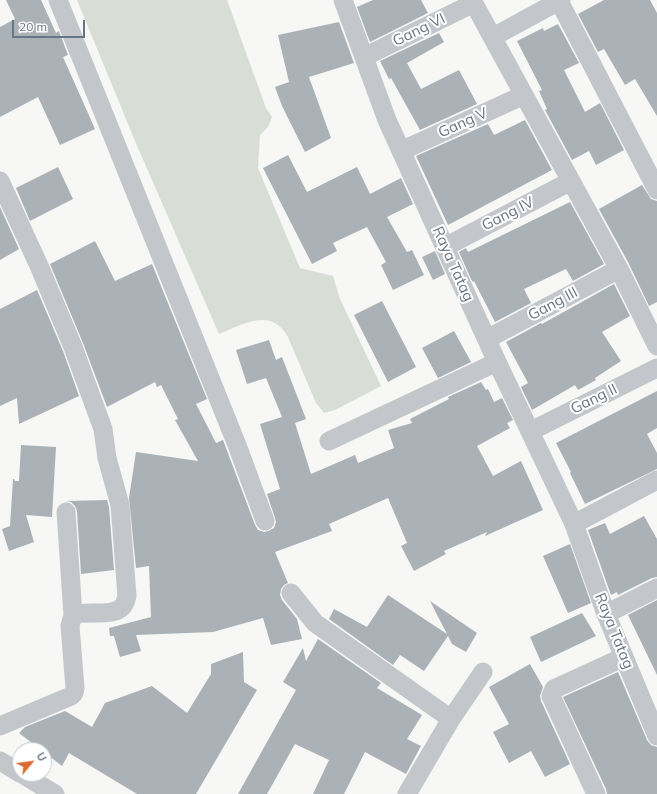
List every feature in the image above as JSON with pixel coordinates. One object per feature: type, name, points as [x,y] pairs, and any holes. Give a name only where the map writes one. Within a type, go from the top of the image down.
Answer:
[{"type":"street","points":[[58,0],[237,445],[265,521]]},
{"type":"street","name":"Raya Tatag","points":[[343,0],[387,120],[497,362],[574,524],[606,614],[657,736]]},
{"type":"street","points":[[493,37],[558,1],[657,190]]},
{"type":"street","points":[[473,2],[619,269],[657,346]]},
{"type":"street","name":"Gang VI","points":[[364,57],[473,2]]},
{"type":"street","name":"Gang V","points":[[401,151],[524,95]]},
{"type":"street","points":[[0,181],[40,268],[81,369],[103,429],[107,458],[120,504],[127,596],[125,602],[121,608],[116,611],[79,613],[73,615]]},
{"type":"street","name":"Gang IV","points":[[445,247],[571,181]]},
{"type":"street","name":"Gang III","points":[[487,339],[619,269]]},
{"type":"street","points":[[329,441],[497,362]]},
{"type":"street","name":"Gang II","points":[[530,431],[657,368]]},
{"type":"street","points":[[574,524],[657,480]]},
{"type":"street","points":[[0,726],[71,696],[74,692],[70,626],[73,615],[66,512]]},
{"type":"street","points":[[606,614],[657,588]]},
{"type":"street","points":[[291,593],[315,623],[451,719]]},
{"type":"street","points":[[596,794],[551,696],[554,689],[624,657]]},
{"type":"street","points":[[408,794],[451,719],[483,672]]},
{"type":"street","points":[[0,761],[12,768]]},
{"type":"street","points":[[35,782],[55,794]]},
{"type":"shaded area","points":[[77,0],[227,0],[266,108],[272,117],[268,127],[260,135],[258,168],[300,268],[333,276],[340,299],[381,386],[335,410],[324,413],[316,403],[288,337],[274,322],[256,320],[219,334],[135,141]]},
{"type":"building","points":[[6,0],[41,0],[56,33],[59,31],[68,55],[63,57],[95,129],[60,145],[38,97],[0,117],[0,27],[15,19]]},
{"type":"building","points":[[373,0],[421,0],[428,13],[370,42],[357,7]]},
{"type":"building","points":[[604,0],[650,0],[657,13],[657,116],[635,79],[625,85],[604,49],[598,52],[578,14]]},
{"type":"building","points":[[339,22],[354,63],[309,77],[331,138],[305,152],[282,106],[275,87],[289,82],[278,35]]},
{"type":"building","points":[[558,24],[579,63],[564,70],[585,112],[600,103],[624,150],[596,165],[589,151],[572,160],[545,110],[547,109],[539,91],[542,90],[517,41],[543,28],[544,31]]},
{"type":"building","points":[[439,33],[444,42],[407,63],[421,89],[459,70],[477,104],[420,130],[391,78],[389,79],[380,61]]},
{"type":"building","points":[[525,120],[552,170],[448,225],[416,156],[488,124],[494,135]]},
{"type":"building","points":[[288,155],[307,192],[357,167],[370,194],[401,178],[413,204],[387,217],[407,252],[412,250],[424,275],[393,290],[381,265],[386,262],[367,227],[333,243],[337,251],[312,264],[263,168]]},
{"type":"building","points":[[58,167],[73,199],[30,221],[16,188]]},
{"type":"building","points":[[642,185],[651,199],[657,201],[657,302],[649,306],[629,264],[599,209]]},
{"type":"building","points":[[570,202],[604,264],[573,281],[566,269],[524,289],[531,303],[495,322],[474,281],[473,282],[471,279],[459,252],[466,248],[468,252]]},
{"type":"building","points":[[0,207],[19,249],[0,260]]},
{"type":"building","points":[[95,241],[115,281],[152,264],[207,399],[196,404],[216,443],[223,440],[258,530],[264,532],[274,528],[276,522],[267,494],[280,489],[260,424],[282,417],[266,378],[247,384],[236,350],[269,340],[276,360],[282,357],[306,419],[295,423],[311,474],[355,455],[358,463],[394,448],[388,430],[412,423],[410,419],[449,399],[448,397],[481,382],[486,390],[488,389],[494,402],[502,398],[513,420],[507,423],[510,428],[477,446],[493,476],[521,461],[543,510],[485,536],[487,532],[444,551],[446,554],[414,571],[401,546],[407,543],[388,498],[329,524],[332,531],[275,552],[288,583],[281,589],[280,595],[282,600],[297,619],[302,639],[271,645],[263,618],[213,632],[136,635],[141,651],[120,657],[114,636],[110,636],[109,628],[151,617],[149,566],[136,568],[129,498],[136,452],[198,461],[175,420],[178,419],[161,385],[157,387],[155,382],[107,407],[83,343],[50,264]]},
{"type":"building","points":[[435,251],[445,274],[433,280],[422,257]]},
{"type":"building","points":[[614,284],[630,316],[602,332],[621,361],[595,378],[596,380],[578,390],[575,385],[532,410],[521,387],[528,383],[506,342]]},
{"type":"building","points":[[37,290],[63,351],[79,396],[19,424],[17,398],[0,406],[0,309]]},
{"type":"building","points":[[382,301],[416,367],[388,382],[354,315]]},
{"type":"building","points":[[454,331],[471,362],[438,378],[422,348]]},
{"type":"building","points":[[657,391],[657,428],[647,434],[657,453],[657,469],[585,504],[556,443]]},
{"type":"building","points":[[21,445],[56,447],[52,517],[26,515],[34,542],[9,551],[2,529],[10,526],[13,479],[15,481],[19,481]]},
{"type":"building","points":[[107,500],[109,507],[114,570],[81,574],[77,511],[71,502],[66,501]]},
{"type":"building","points":[[644,516],[657,539],[657,577],[618,595],[617,592],[611,595],[588,530],[605,523],[610,534]]},
{"type":"building","points":[[570,544],[591,603],[568,613],[543,556]]},
{"type":"building","points":[[388,595],[447,634],[430,601],[477,633],[466,652],[452,644],[448,636],[424,671],[400,655],[393,665],[329,619],[334,609],[367,627]]},
{"type":"building","points":[[657,600],[657,675],[628,615]]},
{"type":"building","points":[[582,613],[596,636],[541,662],[530,637]]},
{"type":"building","points":[[318,639],[381,683],[377,688],[422,715],[407,739],[421,746],[406,774],[365,752],[344,794],[313,794],[329,760],[295,744],[267,794],[238,794],[296,690],[283,682],[303,648],[306,661]]},
{"type":"building","points":[[243,652],[244,682],[257,690],[196,794],[137,794],[69,753],[62,766],[52,758],[52,742],[31,742],[19,733],[25,727],[65,711],[92,727],[105,703],[152,686],[187,713],[211,674],[211,664]]},
{"type":"building","points":[[530,664],[543,687],[540,696],[541,701],[570,764],[545,777],[531,751],[509,763],[493,732],[509,724],[489,687]]},
{"type":"building","points":[[618,672],[647,740],[651,745],[657,747],[657,794],[607,794],[563,697]]}]
